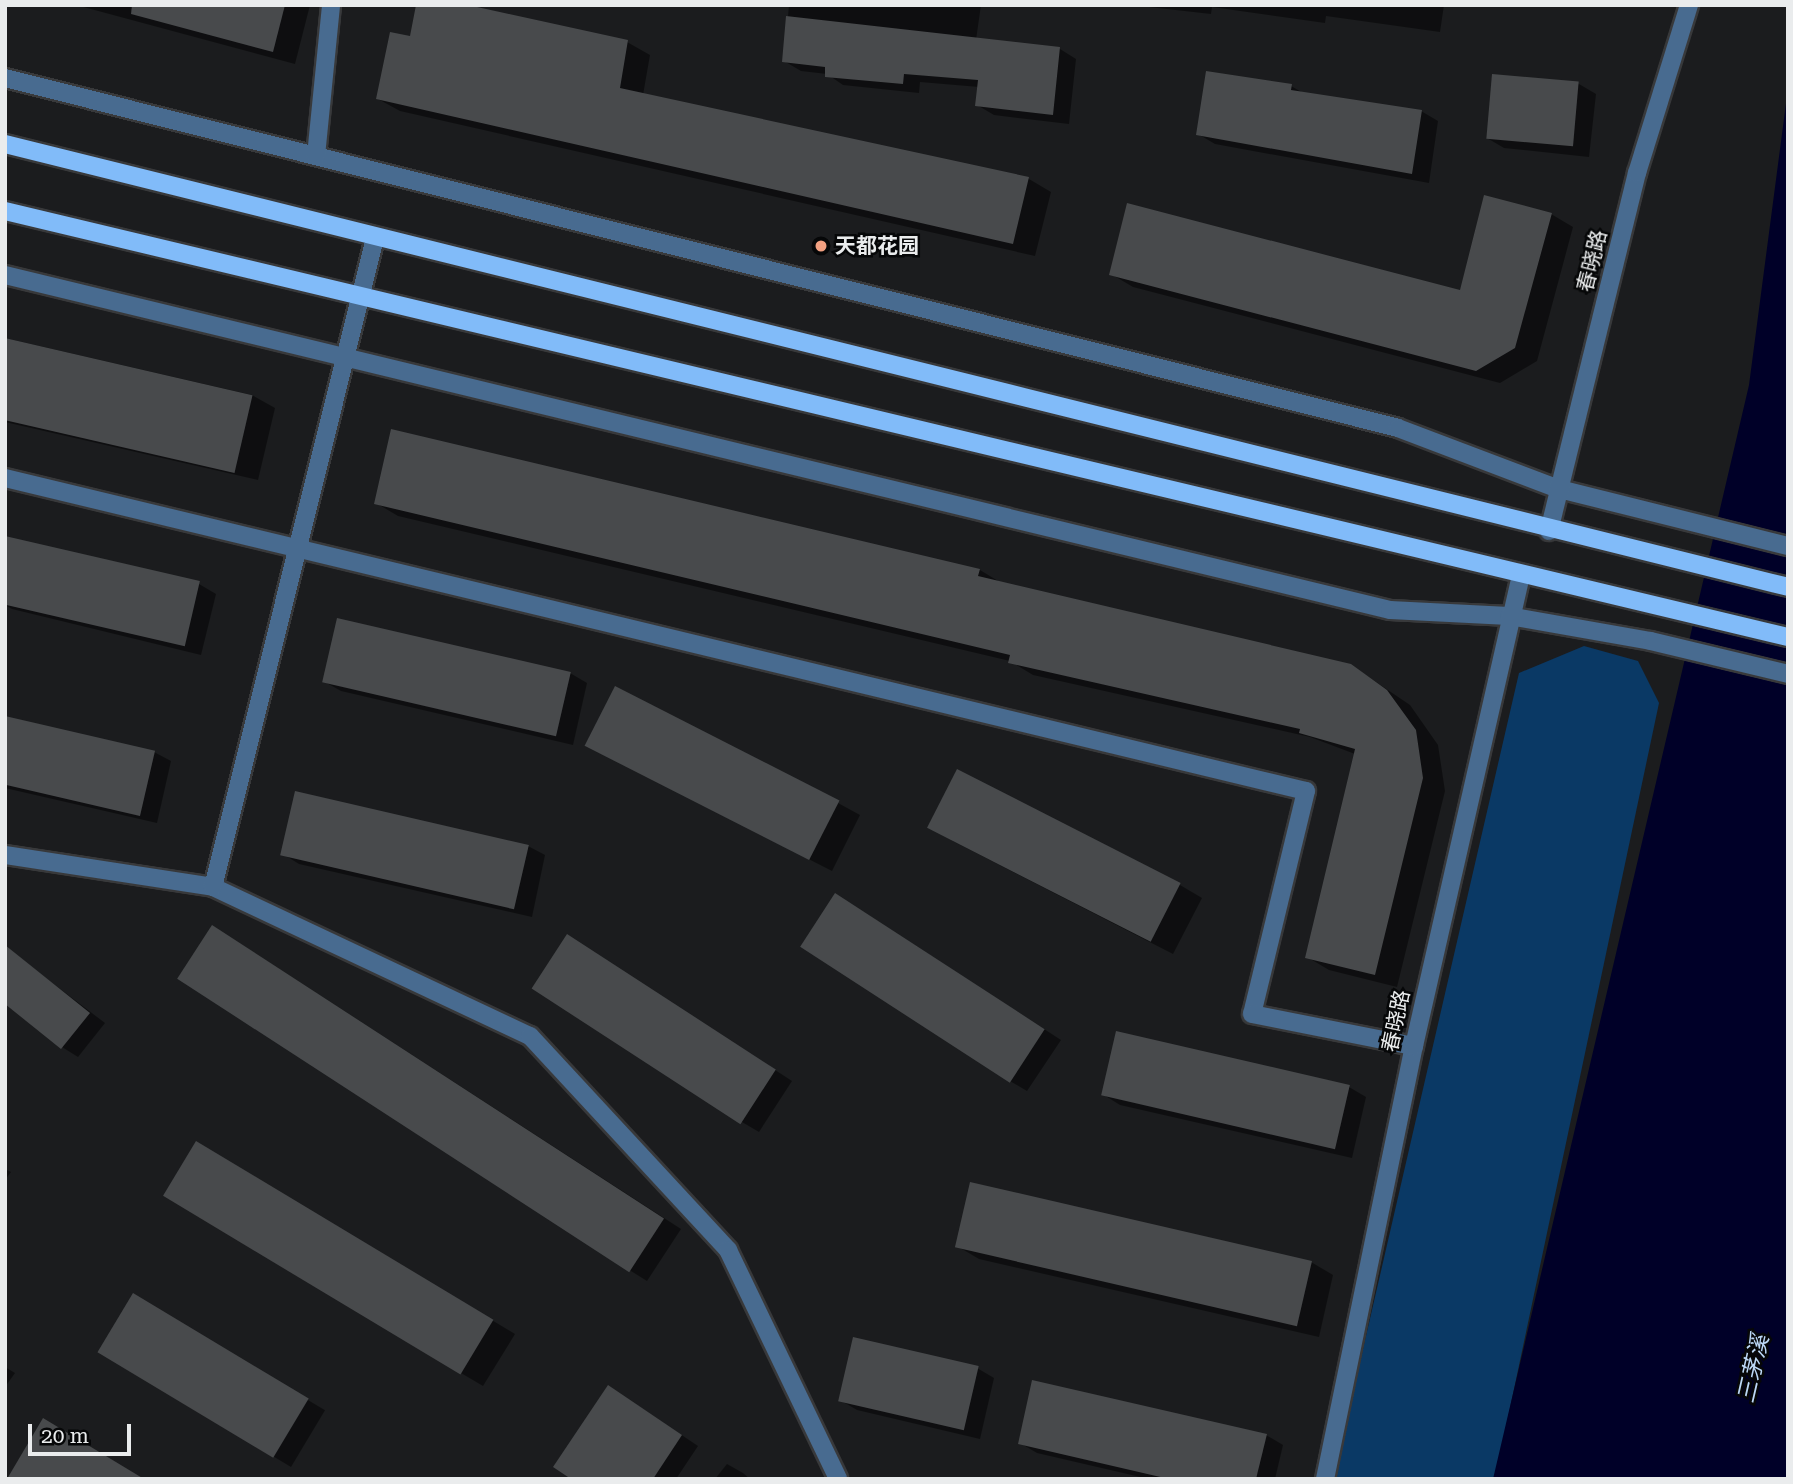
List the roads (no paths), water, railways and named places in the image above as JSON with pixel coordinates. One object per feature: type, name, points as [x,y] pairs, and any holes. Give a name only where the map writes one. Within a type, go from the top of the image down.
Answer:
[{"type":"main road","points":[[5,144],[1549,531],[1788,587]]},
{"type":"main road","points":[[5,211],[360,299],[1521,576],[1788,637]]},
{"type":"street","points":[[316,156],[331,5]]},
{"type":"street","name":"春晓路","points":[[1549,531],[1637,173],[1689,5]]},
{"type":"street","points":[[5,78],[1398,428],[1559,489],[1672,520],[1788,546]]},
{"type":"street","points":[[213,887],[375,238]]},
{"type":"street","points":[[5,275],[1390,610],[1509,616],[1651,640],[1788,674]]},
{"type":"street","points":[[5,478],[299,545],[1306,791],[1252,1014],[1414,1046]]},
{"type":"street","name":"春晓路","points":[[1325,1479],[1414,1046],[1509,616],[1521,576]]},
{"type":"street","points":[[5,855],[213,887],[530,1035],[728,1250],[838,1479]]},
{"type":"water","name":"三茅溪","points":[[1788,88],[1788,1479],[1493,1479],[1749,385]]},
{"type":"place","name":"天都花园","points":[[821,246]]}]
